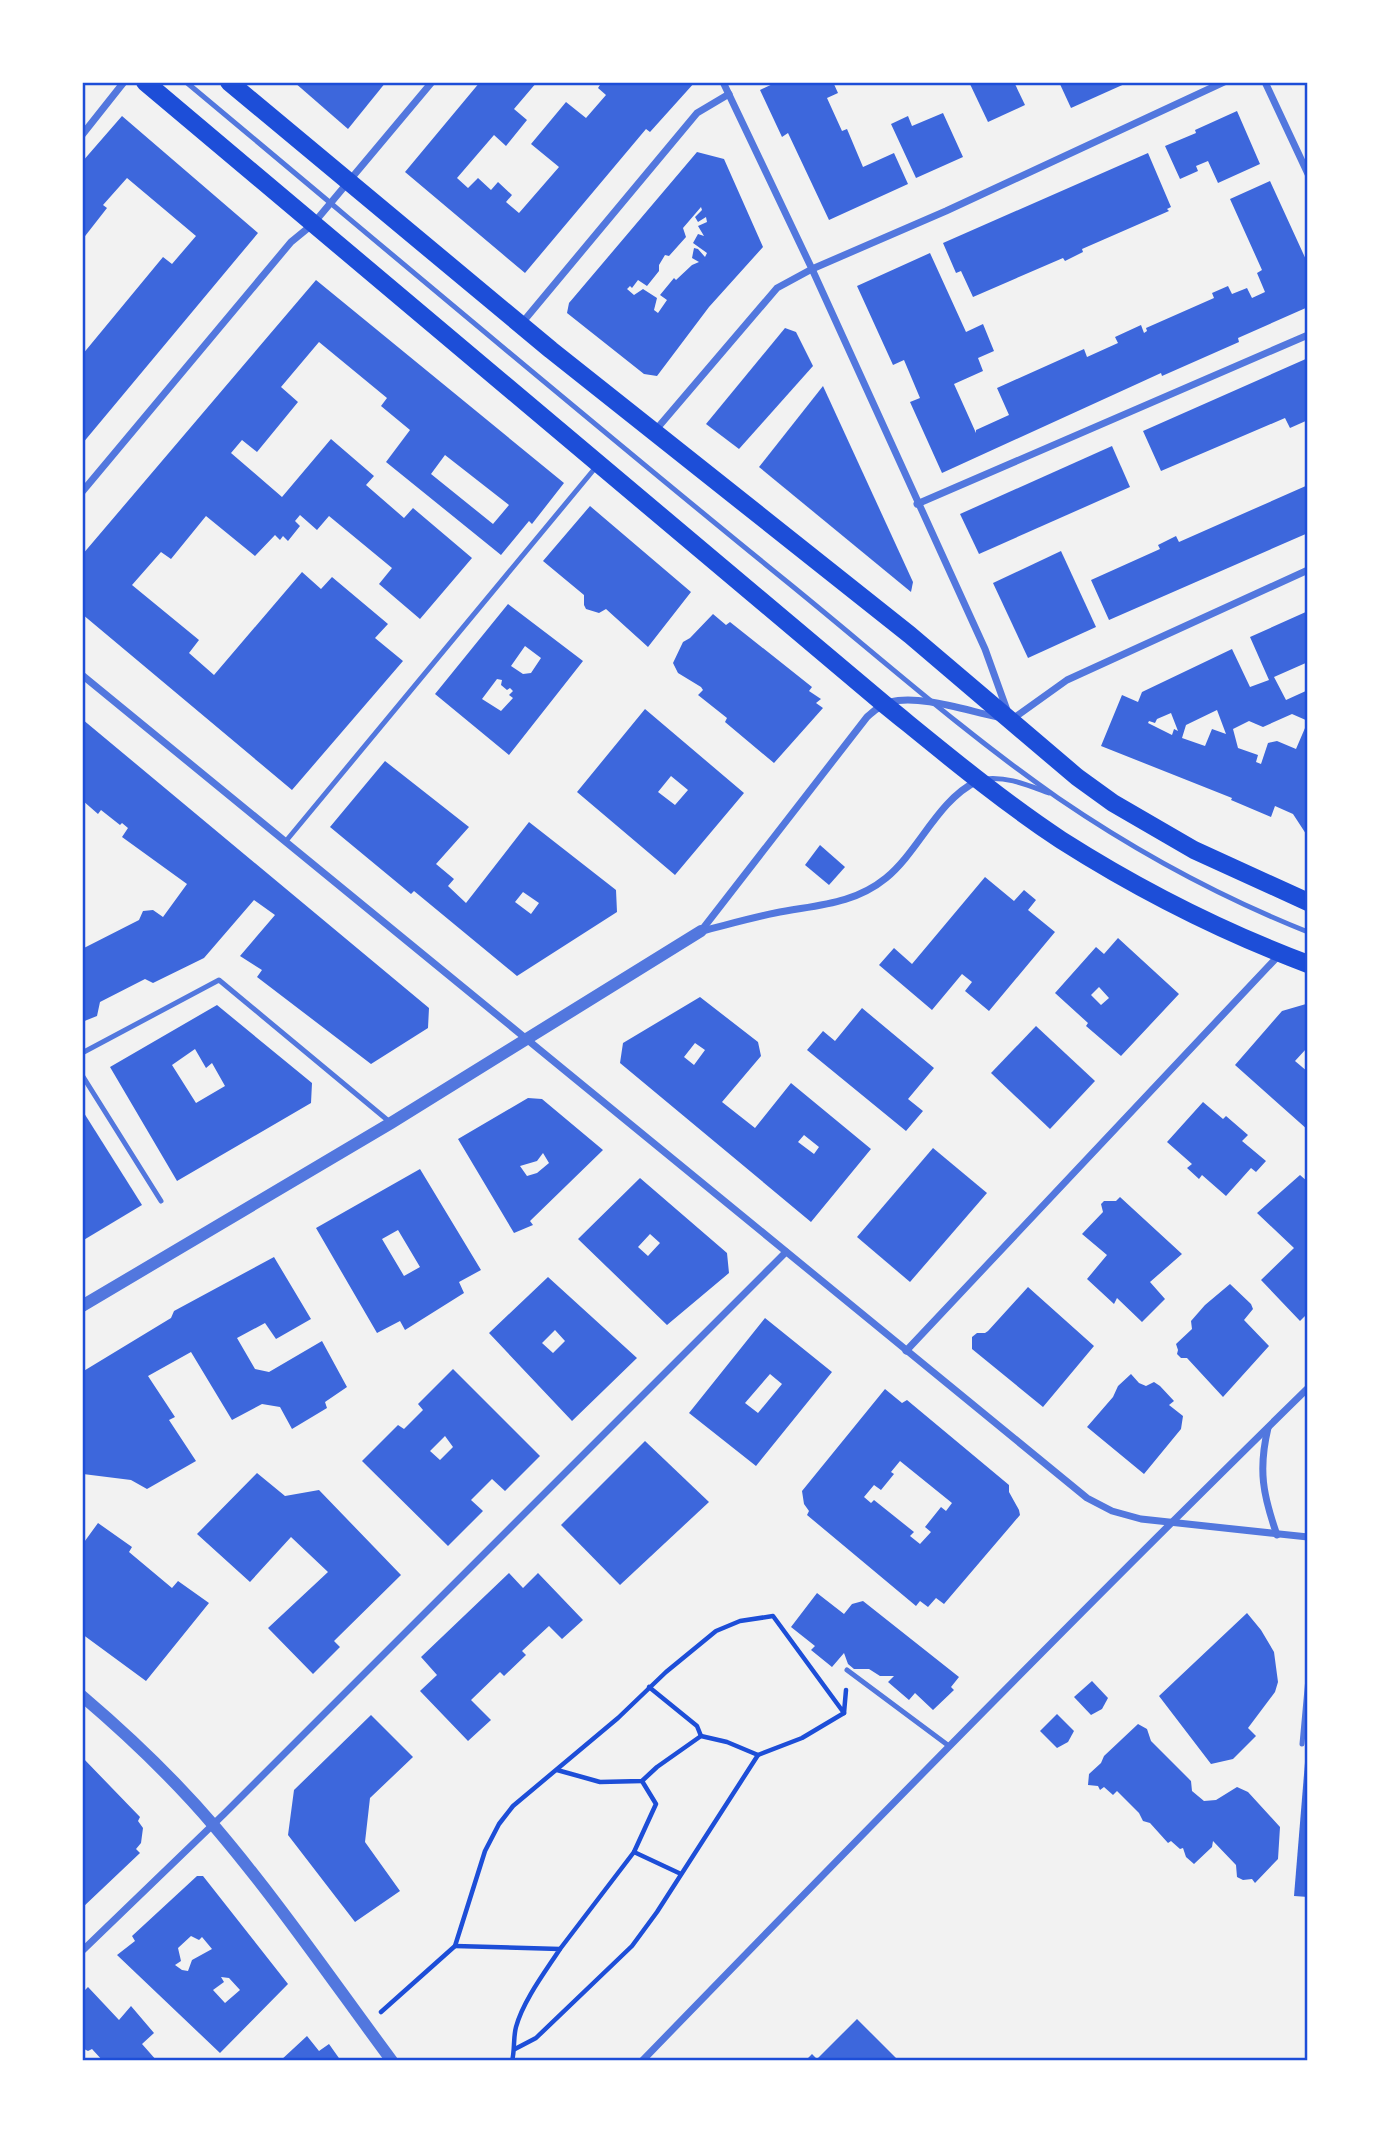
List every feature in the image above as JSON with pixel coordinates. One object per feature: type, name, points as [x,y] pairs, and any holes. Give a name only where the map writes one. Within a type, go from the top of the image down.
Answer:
[{"type":"main road","points":[[145,82],[884,704],[978,780],[1050,832],[1111,870],[1175,904],[1280,954],[1308,964]]},
{"type":"main road","points":[[229,82],[521,325],[884,614],[1077,778],[1143,822],[1194,850],[1308,901]]},
{"type":"street","points":[[82,135],[124,82]]},
{"type":"street","points":[[82,492],[291,242],[313,224],[432,82]]},
{"type":"street","points":[[723,82],[813,269],[991,663],[1010,720]]},
{"type":"street","points":[[654,433],[777,288],[813,269],[946,211],[1224,82]]},
{"type":"street","points":[[1265,82],[1308,174]]},
{"type":"street","points":[[521,325],[697,113],[729,94]]},
{"type":"street","points":[[917,504],[1308,335]]},
{"type":"street","points":[[701,931],[867,717],[884,704],[900,700],[1010,720],[1067,680],[1308,570]]},
{"type":"street","points":[[82,675],[1087,1498],[1121,1515],[1170,1523],[1308,1537]]},
{"type":"street","points":[[82,1306],[391,1123],[701,931],[774,913],[839,903],[869,891],[893,871],[953,800],[978,780]]},
{"type":"street","points":[[906,1351],[1280,954]]},
{"type":"street","points":[[82,1951],[213,1825],[786,1252]]},
{"type":"street","points":[[642,2061],[1170,1523],[1308,1388]]},
{"type":"street","points":[[1268,1427],[1263,1449],[1262,1477],[1266,1503],[1277,1535]]},
{"type":"street","points":[[82,1696],[156,1764],[213,1825],[257,1879],[392,2061]]},
{"type":"lane","points":[[186,82],[936,705],[1055,795],[1122,839],[1231,900],[1308,932]]},
{"type":"lane","points":[[286,841],[599,463]]},
{"type":"lane","points":[[978,780],[1007,779],[1055,795]]},
{"type":"lane","points":[[82,1053],[219,980],[391,1123]]},
{"type":"lane","points":[[82,1075],[160,1202]]},
{"type":"lane","points":[[847,1670],[950,1746]]},
{"type":"lane","points":[[1302,1744],[1308,1678]]},
{"type":"path","points":[[366,2026],[455,1946],[485,1851],[499,1824],[513,1806],[716,1631],[740,1621],[773,1616],[844,1713]]},
{"type":"path","points":[[844,1713],[847,1670]]},
{"type":"path","points":[[649,1687],[696,1726],[701,1736]]},
{"type":"path","points":[[515,2049],[536,2038],[632,1946],[758,1755],[802,1738],[844,1713]]},
{"type":"path","points":[[556,1769],[600,1782],[642,1781],[701,1736],[727,1742],[758,1755]]},
{"type":"path","points":[[512,2061],[515,2029],[536,1987],[560,1949],[634,1852],[656,1804],[642,1781]]},
{"type":"path","points":[[634,1852],[681,1874]]},
{"type":"path","points":[[455,1946],[560,1949]]},
{"type":"building","points":[[294,82],[386,82],[348,129]]},
{"type":"building","points":[[480,82],[537,82],[514,109],[527,120],[506,146],[494,135],[457,178],[468,188],[478,178],[491,190],[498,182],[512,195],[506,202],[519,213],[559,167],[531,144],[566,102],[586,118],[606,95],[598,88],[602,82],[695,82],[650,132],[646,129],[525,273],[405,172]]},
{"type":"building","points":[[777,82],[833,82],[838,93],[827,98],[842,131],[847,129],[863,167],[894,153],[908,184],[829,220],[788,133],[782,137],[760,90]]},
{"type":"building","points":[[969,82],[1014,82],[1025,105],[988,122]]},
{"type":"building","points":[[1059,82],[1129,82],[1071,108]]},
{"type":"building","points":[[1237,111],[1260,164],[1218,183],[1208,161],[1196,166],[1198,171],[1180,179],[1165,146]]},
{"type":"building","points":[[943,113],[963,157],[916,178],[891,124],[908,116],[912,126]]},
{"type":"building","points":[[122,116],[258,233],[82,444],[82,355],[163,257],[172,264],[196,236],[127,178],[103,205],[107,208],[82,240],[82,162]]},
{"type":"building","points":[[697,152],[724,159],[763,247],[709,307],[657,376],[644,374],[567,313],[569,303]],"holes":[[[701,207],[702,210],[695,217],[698,222],[706,217],[707,222],[698,226],[704,236],[698,234],[693,243],[707,253],[705,257],[694,248],[692,258],[699,262],[676,280],[674,278],[660,295],[667,300],[658,313],[654,310],[657,298],[643,289],[634,295],[627,289],[630,286],[632,288],[638,280],[647,286],[659,271],[659,265],[665,255],[669,256],[686,237],[683,228]]]},
{"type":"building","points":[[1148,153],[1171,207],[1167,209],[1169,211],[1082,249],[1083,252],[1065,261],[1063,258],[973,297],[961,271],[956,273],[943,243]]},
{"type":"building","points":[[1270,181],[1308,264],[1308,307],[1238,338],[1239,342],[1162,376],[1161,373],[942,473],[910,402],[920,398],[904,360],[893,365],[857,286],[930,253],[966,332],[983,324],[994,351],[978,358],[983,371],[954,384],[976,433],[976,430],[1009,415],[997,388],[1084,349],[1087,357],[1118,343],[1115,337],[1141,325],[1144,333],[1146,328],[1214,298],[1212,293],[1228,286],[1232,294],[1247,288],[1252,298],[1265,292],[1257,273],[1262,270],[1230,199]]},
{"type":"building","points":[[316,280],[564,483],[532,524],[529,521],[501,555],[386,462],[410,430],[381,406],[387,398],[319,342],[281,387],[298,402],[257,452],[242,440],[231,453],[282,497],[331,439],[374,476],[366,485],[404,518],[413,508],[472,558],[420,619],[379,584],[392,568],[329,516],[317,530],[300,515],[295,521],[300,526],[288,541],[283,536],[280,540],[275,535],[255,556],[206,516],[171,559],[161,552],[132,585],[199,640],[189,653],[214,675],[302,572],[321,589],[332,577],[388,624],[375,638],[403,661],[292,790],[82,614],[82,555]],"holes":[[[445,455],[509,505],[493,524],[431,474]]]},
{"type":"building","points":[[785,328],[796,332],[813,366],[739,449],[706,424]]},
{"type":"building","points":[[1308,358],[1308,420],[1290,428],[1285,418],[1161,471],[1143,431]]},
{"type":"building","points":[[823,386],[913,582],[911,592],[759,467]]},
{"type":"building","points":[[1112,446],[1130,487],[979,554],[960,514]]},
{"type":"building","points":[[1308,485],[1308,533],[1109,620],[1091,580],[1160,549],[1158,545],[1176,536],[1179,542]]},
{"type":"building","points":[[590,506],[691,592],[648,647],[606,609],[599,613],[586,609],[584,595],[543,561]]},
{"type":"building","points":[[1061,551],[1096,627],[1028,658],[993,583]]},
{"type":"building","points":[[508,604],[583,661],[509,755],[435,694]],"holes":[[[525,646],[541,658],[531,673],[523,674],[511,666]],[[497,679],[502,680],[501,685],[507,690],[510,688],[513,691],[509,695],[513,698],[501,711],[482,699]]]},
{"type":"building","points":[[1308,611],[1308,662],[1274,677],[1286,700],[1308,690],[1308,721],[1308,837],[1293,814],[1275,806],[1271,817],[1231,800],[1232,798],[1101,746],[1122,695],[1138,702],[1142,692],[1232,649],[1250,687],[1269,680],[1250,637]],"holes":[[[1217,710],[1226,734],[1212,729],[1205,746],[1182,738],[1186,725]],[[1171,713],[1178,731],[1174,729],[1172,735],[1148,723],[1155,723],[1157,719]],[[1292,714],[1308,721],[1296,749],[1277,741],[1268,743],[1261,764],[1256,762],[1258,755],[1238,748],[1233,729],[1249,721],[1263,727]]]},
{"type":"building","points":[[713,614],[726,625],[730,622],[812,687],[809,691],[821,699],[816,703],[823,708],[774,763],[725,722],[727,718],[698,695],[703,690],[701,687],[678,673],[673,663],[683,642]]},
{"type":"building","points":[[645,709],[744,793],[675,875],[577,792]],"holes":[[[671,776],[688,790],[675,805],[658,792]]]},
{"type":"building","points":[[82,719],[429,1008],[428,1028],[371,1064],[257,977],[262,970],[240,956],[275,915],[254,900],[204,958],[153,983],[145,979],[100,1002],[97,1016],[82,1022],[82,949],[139,920],[143,911],[153,910],[163,917],[187,884],[122,837],[128,828],[122,823],[120,825],[101,810],[98,814],[82,800]]},
{"type":"building","points":[[385,761],[469,827],[436,864],[454,879],[448,886],[466,903],[529,822],[616,890],[617,912],[517,976],[414,891],[411,894],[330,827]],"holes":[[[523,892],[539,903],[531,914],[515,902]]]},
{"type":"building","points":[[820,845],[845,867],[829,885],[805,865]]},
{"type":"building","points":[[985,877],[1014,901],[1024,890],[1036,900],[1028,910],[1055,932],[989,1011],[965,991],[972,982],[962,974],[932,1010],[879,965],[894,948],[912,964]]},
{"type":"building","points":[[1118,938],[1179,994],[1121,1056],[1086,1026],[1088,1023],[1055,993],[1096,947],[1104,954]],"holes":[[[1099,987],[1109,998],[1101,1005],[1091,995]]]},
{"type":"building","points":[[700,997],[758,1042],[761,1056],[722,1102],[755,1128],[791,1083],[871,1149],[811,1222],[620,1063],[623,1043]],"holes":[[[695,1043],[705,1050],[694,1065],[684,1057]],[[804,1135],[819,1147],[814,1154],[798,1142]]]},
{"type":"building","points":[[1306,1004],[1308,1050],[1295,1061],[1308,1072],[1308,1130],[1235,1065],[1282,1011]]},
{"type":"building","points":[[217,1005],[312,1083],[311,1103],[177,1181],[110,1067]],"holes":[[[195,1049],[206,1068],[212,1063],[225,1086],[196,1103],[172,1065]]]},
{"type":"building","points":[[862,1008],[934,1068],[908,1099],[923,1111],[906,1131],[807,1050],[823,1031],[835,1041]]},
{"type":"building","points":[[1036,1026],[1095,1081],[1050,1129],[991,1073]]},
{"type":"building","points":[[528,1098],[542,1099],[603,1150],[530,1221],[533,1225],[514,1233],[458,1139]],"holes":[[[543,1153],[549,1163],[537,1173],[527,1176],[520,1166],[537,1161]]]},
{"type":"building","points":[[1203,1102],[1223,1119],[1226,1116],[1248,1135],[1242,1141],[1266,1161],[1256,1172],[1251,1168],[1226,1196],[1202,1175],[1199,1179],[1187,1168],[1192,1164],[1167,1142]]},
{"type":"building","points":[[84,1113],[142,1205],[82,1241],[82,1114]]},
{"type":"building","points":[[933,1148],[987,1193],[910,1282],[857,1237]]},
{"type":"building","points":[[420,1169],[481,1270],[459,1282],[464,1293],[405,1330],[400,1321],[377,1333],[316,1228]],"holes":[[[398,1230],[420,1267],[404,1276],[382,1239]]]},
{"type":"building","points":[[1300,1175],[1308,1182],[1308,1313],[1300,1321],[1261,1280],[1294,1248],[1257,1213]]},
{"type":"building","points":[[640,1178],[727,1253],[729,1273],[667,1325],[578,1239]],"holes":[[[650,1234],[660,1243],[648,1256],[638,1247]]]},
{"type":"building","points":[[1120,1197],[1182,1254],[1150,1282],[1165,1299],[1142,1322],[1117,1298],[1114,1304],[1087,1279],[1107,1255],[1082,1234],[1103,1212],[1101,1204],[1104,1201],[1116,1201]]},
{"type":"building","points":[[274,1257],[311,1319],[276,1339],[265,1323],[237,1338],[255,1369],[269,1372],[322,1341],[347,1387],[325,1402],[327,1408],[292,1429],[280,1407],[262,1404],[232,1420],[191,1352],[148,1376],[175,1417],[169,1420],[196,1461],[147,1489],[131,1480],[83,1474],[82,1372],[171,1318],[174,1311]]},
{"type":"building","points":[[548,1277],[637,1358],[572,1421],[489,1333]],"holes":[[[555,1330],[565,1341],[553,1353],[542,1343]]]},
{"type":"building","points":[[1230,1284],[1253,1309],[1244,1320],[1269,1346],[1223,1397],[1187,1358],[1181,1358],[1177,1354],[1176,1344],[1192,1329],[1191,1321],[1205,1305]]},
{"type":"building","points":[[1028,1287],[1094,1346],[1043,1407],[972,1349],[972,1337],[988,1331]]},
{"type":"building","points":[[765,1318],[832,1372],[756,1466],[689,1413]],"holes":[[[770,1374],[782,1384],[758,1413],[745,1403]]]},
{"type":"building","points":[[453,1369],[540,1456],[505,1491],[492,1479],[471,1500],[483,1511],[448,1546],[362,1461],[398,1425],[404,1429],[423,1410],[418,1404]],"holes":[[[445,1436],[453,1447],[440,1460],[430,1451]]]},
{"type":"building","points":[[1131,1374],[1146,1386],[1154,1382],[1160,1386],[1174,1401],[1169,1405],[1183,1416],[1181,1429],[1144,1474],[1087,1427],[1113,1397],[1118,1386]]},
{"type":"building","points":[[885,1389],[902,1403],[907,1400],[1009,1485],[1009,1492],[1020,1515],[944,1604],[936,1598],[928,1607],[920,1601],[916,1606],[807,1515],[809,1511],[804,1504],[802,1491]],"holes":[[[900,1461],[952,1503],[946,1511],[941,1507],[925,1527],[931,1532],[920,1544],[910,1536],[914,1532],[874,1500],[871,1503],[864,1497],[874,1485],[881,1490],[894,1474],[891,1472]]]},
{"type":"building","points":[[645,1441],[709,1502],[620,1585],[561,1525]]},
{"type":"building","points":[[257,1473],[285,1496],[319,1490],[401,1575],[334,1641],[340,1647],[313,1674],[268,1628],[328,1572],[291,1537],[250,1582],[197,1534]]},
{"type":"building","points":[[98,1523],[132,1547],[129,1552],[172,1588],[178,1581],[209,1603],[146,1681],[82,1634],[82,1545]]},
{"type":"building","points":[[509,1573],[523,1588],[538,1573],[583,1620],[562,1639],[549,1626],[522,1651],[526,1655],[504,1676],[500,1672],[471,1700],[491,1720],[468,1741],[420,1691],[437,1675],[421,1657]]},
{"type":"building","points":[[817,1593],[844,1614],[852,1604],[863,1601],[959,1677],[951,1687],[954,1690],[933,1710],[915,1693],[909,1700],[888,1682],[894,1676],[880,1676],[869,1669],[854,1669],[848,1664],[844,1653],[832,1667],[811,1650],[815,1646],[791,1627]]},
{"type":"building","points":[[1247,1613],[1274,1652],[1278,1682],[1275,1692],[1248,1728],[1256,1736],[1233,1759],[1211,1764],[1159,1696]]},
{"type":"building","points":[[1092,1681],[1108,1698],[1102,1709],[1091,1715],[1074,1697]]},
{"type":"building","points":[[1057,1714],[1074,1731],[1068,1742],[1057,1748],[1040,1731]]},
{"type":"building","points":[[371,1715],[413,1757],[370,1798],[365,1842],[400,1891],[355,1922],[288,1835],[294,1790]]},
{"type":"building","points":[[1138,1724],[1147,1729],[1151,1741],[1191,1781],[1192,1791],[1204,1801],[1216,1800],[1237,1787],[1248,1792],[1280,1827],[1278,1859],[1255,1883],[1252,1879],[1243,1880],[1237,1877],[1236,1865],[1213,1841],[1212,1847],[1194,1864],[1186,1857],[1183,1848],[1180,1849],[1171,1841],[1168,1843],[1150,1823],[1143,1821],[1139,1813],[1117,1791],[1113,1795],[1104,1787],[1100,1790],[1098,1786],[1088,1785],[1089,1774]]},
{"type":"building","points":[[1308,1750],[1308,1897],[1294,1896]]},
{"type":"building","points":[[82,1757],[140,1817],[138,1821],[143,1828],[141,1843],[136,1849],[140,1853],[82,1908]]},
{"type":"building","points":[[197,1876],[203,1876],[288,1984],[220,2053],[117,1955],[135,1941],[132,1936]],"holes":[[[191,1936],[199,1940],[202,1937],[212,1949],[192,1960],[188,1971],[182,1970],[175,1965],[181,1961],[178,1948]],[[221,1977],[229,1978],[240,1990],[225,2003],[213,1990],[224,1982]]]},
{"type":"building","points":[[88,1987],[119,2020],[131,2006],[154,2033],[142,2044],[157,2061],[103,2061],[92,2049],[88,2051],[82,2048],[82,1993]]},
{"type":"building","points":[[857,2019],[899,2061],[805,2061],[812,2054],[817,2059]]},
{"type":"building","points":[[307,2036],[319,2051],[329,2044],[341,2061],[280,2061]]}]
